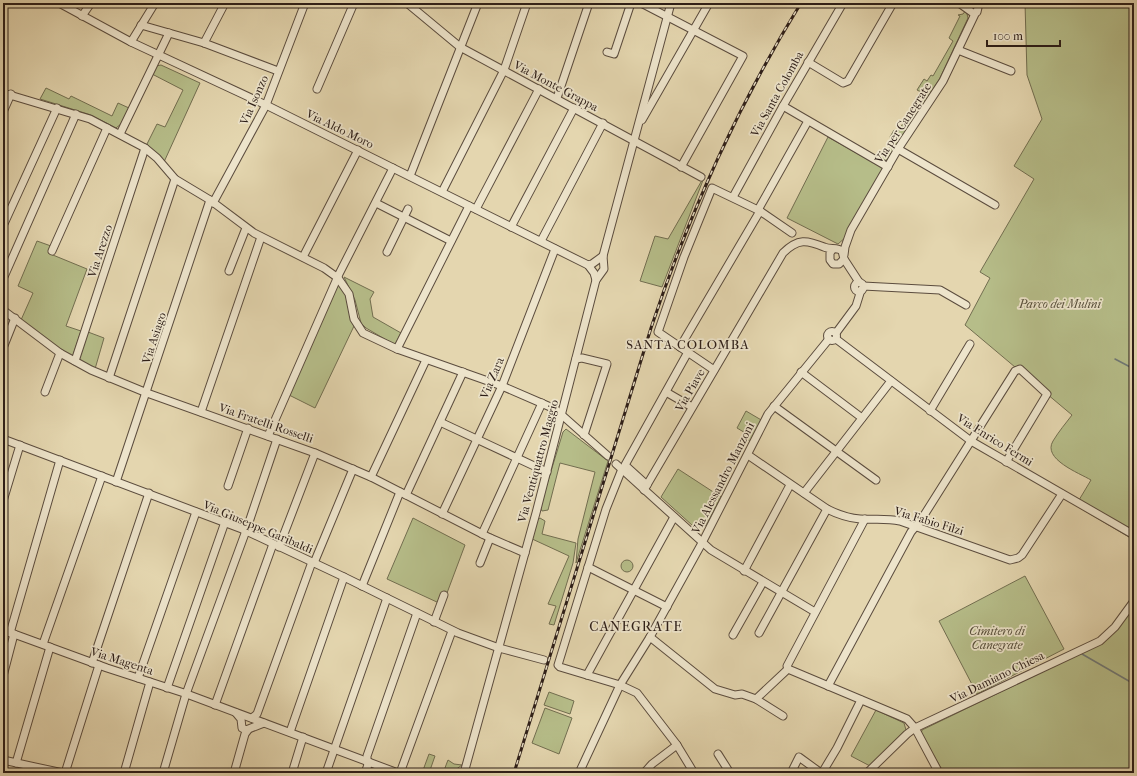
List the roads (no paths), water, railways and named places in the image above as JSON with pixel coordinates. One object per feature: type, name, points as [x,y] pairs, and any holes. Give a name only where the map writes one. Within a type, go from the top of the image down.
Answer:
[{"type":"street","name":"Via Aldo Moro","points":[[59,3],[131,42],[266,104],[595,268]]},
{"type":"street","points":[[82,16],[91,3]]},
{"type":"street","points":[[131,42],[155,3]]},
{"type":"street","points":[[204,43],[225,3]]},
{"type":"street","name":"Via Isonzo","points":[[212,201],[266,104],[305,3]]},
{"type":"street","points":[[317,89],[354,3]]},
{"type":"street","name":"Via Monte Grappa","points":[[408,3],[460,47],[701,177]]},
{"type":"street","points":[[410,176],[478,3]]},
{"type":"street","points":[[442,192],[504,70],[527,3]]},
{"type":"street","points":[[557,98],[589,3]]},
{"type":"street","points":[[607,52],[614,54],[631,3]]},
{"type":"street","points":[[641,3],[743,56],[682,167]]},
{"type":"street","points":[[634,140],[671,3]]},
{"type":"street","points":[[634,140],[640,122],[709,3]]},
{"type":"street","name":"Via Santa Colomba","points":[[733,197],[783,106],[843,3]]},
{"type":"street","points":[[808,62],[844,83],[848,81],[893,3]]},
{"type":"street","points":[[959,3],[974,11]]},
{"type":"street","name":"Via per Canegrate","points":[[843,259],[848,238],[898,149],[943,81],[974,11]]},
{"type":"street","points":[[140,27],[169,33],[204,43],[278,71]]},
{"type":"street","points":[[120,134],[169,33]]},
{"type":"street","points":[[958,50],[1011,71]]},
{"type":"street","points":[[476,209],[539,89]]},
{"type":"street","points":[[3,92],[76,114],[120,134],[145,148],[157,158],[175,179],[212,201],[246,228],[324,268],[338,278],[349,294],[354,319],[363,333],[397,349],[502,386],[542,403],[561,414],[608,456]]},
{"type":"street","points":[[3,112],[11,94]]},
{"type":"street","points":[[783,106],[888,167]]},
{"type":"street","points":[[3,226],[57,108]]},
{"type":"street","points":[[511,226],[574,108]]},
{"type":"street","points":[[3,279],[76,114]]},
{"type":"street","points":[[680,347],[759,211],[808,121]]},
{"type":"street","points":[[541,241],[603,123]]},
{"type":"street","points":[[52,251],[107,128]]},
{"type":"street","name":"Via Ventiquattro Maggio","points":[[464,773],[547,472],[561,414],[578,357],[595,268],[634,140]]},
{"type":"street","name":"Via Arezzo","points":[[75,361],[145,148]]},
{"type":"street","points":[[898,149],[995,205]]},
{"type":"street","points":[[303,257],[358,150]]},
{"type":"street","points":[[268,436],[338,278],[393,168]]},
{"type":"street","points":[[109,378],[175,179]]},
{"type":"street","points":[[714,370],[658,332],[684,257],[712,188],[759,211],[792,233]]},
{"type":"street","name":"Via Asiago","points":[[116,482],[212,201]]},
{"type":"street","points":[[376,204],[450,241]]},
{"type":"street","points":[[397,349],[450,241],[469,206]]},
{"type":"street","points":[[387,252],[408,209]]},
{"type":"street","points":[[229,271],[246,228]]},
{"type":"street","points":[[201,412],[261,237]]},
{"type":"street","name":"Via per Canegrate","points":[[829,256],[848,238]]},
{"type":"street","name":"Via Piave","points":[[646,488],[692,407],[779,260],[787,249],[801,242],[812,242],[841,250],[843,259],[831,262],[829,256],[818,247],[802,246],[789,252],[779,260]]},
{"type":"street","name":"Via Zara","points":[[442,514],[502,386],[555,248]]},
{"type":"street","points":[[843,259],[859,286],[940,290],[966,305]]},
{"type":"street","name":"Via Ventiquattro Maggio","points":[[595,268],[604,269],[604,266]]},
{"type":"street","name":"Via Alessandro Manzoni","points":[[579,773],[620,686],[667,607],[774,406],[801,372],[833,337],[856,306],[859,286]]},
{"type":"street","name":"Via Fratelli Rosselli","points":[[3,310],[60,353],[109,378],[147,393],[315,452],[371,477],[490,538],[525,553]]},
{"type":"street","points":[[3,348],[15,318]]},
{"type":"street","name":"Via Enrico Fermi","points":[[833,337],[971,441],[1134,535]]},
{"type":"street","points":[[930,411],[970,344]]},
{"type":"street","points":[[688,352],[625,465],[674,517],[702,543],[723,559],[815,612]]},
{"type":"street","points":[[45,392],[60,353]]},
{"type":"street","points":[[578,357],[607,364],[584,435]]},
{"type":"street","points":[[371,477],[426,360]]},
{"type":"street","points":[[828,686],[911,532],[1015,371],[1018,369],[1022,370],[1047,394],[1006,462]]},
{"type":"street","points":[[362,586],[403,494],[440,422],[463,372]]},
{"type":"street","points":[[801,372],[862,418]]},
{"type":"street","points":[[804,493],[891,381]]},
{"type":"street","points":[[666,392],[692,407]]},
{"type":"street","points":[[482,534],[542,403]]},
{"type":"street","points":[[774,406],[876,480]]},
{"type":"street","points":[[440,422],[547,472]]},
{"type":"street","points":[[228,486],[248,428]]},
{"type":"street","name":"Via Giuseppe Garibaldi","points":[[3,439],[246,530],[452,631],[499,648],[544,660]]},
{"type":"street","points":[[163,773],[186,694],[246,530],[277,439]]},
{"type":"street","points":[[3,501],[20,445]]},
{"type":"street","points":[[215,705],[276,545],[315,452]]},
{"type":"street","name":"Via Fabio Filzi","points":[[748,455],[827,509],[848,518],[894,520],[916,526],[1013,560],[1022,555],[1062,494]]},
{"type":"street","points":[[3,676],[9,632],[60,460]]},
{"type":"street","points":[[616,464],[646,488]]},
{"type":"street","points":[[241,721],[251,718],[257,714],[313,563],[353,469]]},
{"type":"street","points":[[622,470],[606,508],[558,665],[560,667],[637,693],[677,745],[694,773]]},
{"type":"street","points":[[16,763],[46,646],[102,476]]},
{"type":"street","points":[[744,571],[790,485]]},
{"type":"street","points":[[3,760],[64,773],[95,678],[95,664],[149,493]]},
{"type":"street","points":[[759,633],[827,509]]},
{"type":"street","points":[[138,678],[196,512]]},
{"type":"street","points":[[587,675],[674,517]]},
{"type":"street","points":[[756,699],[788,669],[787,666],[865,519]]},
{"type":"street","points":[[167,688],[225,522]]},
{"type":"street","points":[[480,563],[490,538]]},
{"type":"street","points":[[588,567],[667,607]]},
{"type":"street","points":[[290,732],[344,577]]},
{"type":"street","points":[[733,635],[763,582]]},
{"type":"street","points":[[434,622],[444,595]]},
{"type":"street","points":[[326,773],[333,749],[387,598]]},
{"type":"street","name":"Via Damiano Chiesa","points":[[867,773],[915,728],[1100,641],[1112,630],[1134,600]]},
{"type":"street","points":[[365,773],[366,760],[417,613]]},
{"type":"street","points":[[399,773],[452,631]]},
{"type":"street","name":"Via Magenta","points":[[9,632],[95,664],[186,694],[290,732],[366,760],[389,772],[399,773]]},
{"type":"street","points":[[650,637],[715,689],[735,695],[742,694],[756,699],[783,716]]},
{"type":"street","points":[[95,678],[107,668]]},
{"type":"street","points":[[788,669],[907,719],[915,728],[939,773]]},
{"type":"street","points":[[124,773],[150,682]]},
{"type":"street","points":[[790,773],[798,757],[821,773],[837,748],[861,700]]},
{"type":"street","points":[[235,712],[241,721],[241,726],[247,730]]},
{"type":"street","points":[[234,773],[247,730],[254,724],[251,718]]},
{"type":"street","points":[[247,730],[265,723]]},
{"type":"street","points":[[292,773],[303,737]]},
{"type":"street","points":[[644,773],[652,764],[677,745]]},
{"type":"street","points":[[718,754],[730,773]]},
{"type":"street","points":[[458,773],[466,764]]},
{"type":"waterway","points":[[1115,359],[1134,369]]},
{"type":"waterway","points":[[1082,654],[1134,684]]},
{"type":"railway","points":[[514,773],[651,328],[666,285],[699,202],[736,121],[756,81],[801,3]]},
{"type":"district","name":"SANTA COLOMBA","points":[[688,344]]},
{"type":"district","name":"CANEGRATE","points":[[636,626]]},
{"type":"park label","name":"Parco dei Mulini","points":[[1060,304]]},
{"type":"park label","name":"Cimitero di Canegrate","points":[[997,638]]}]
